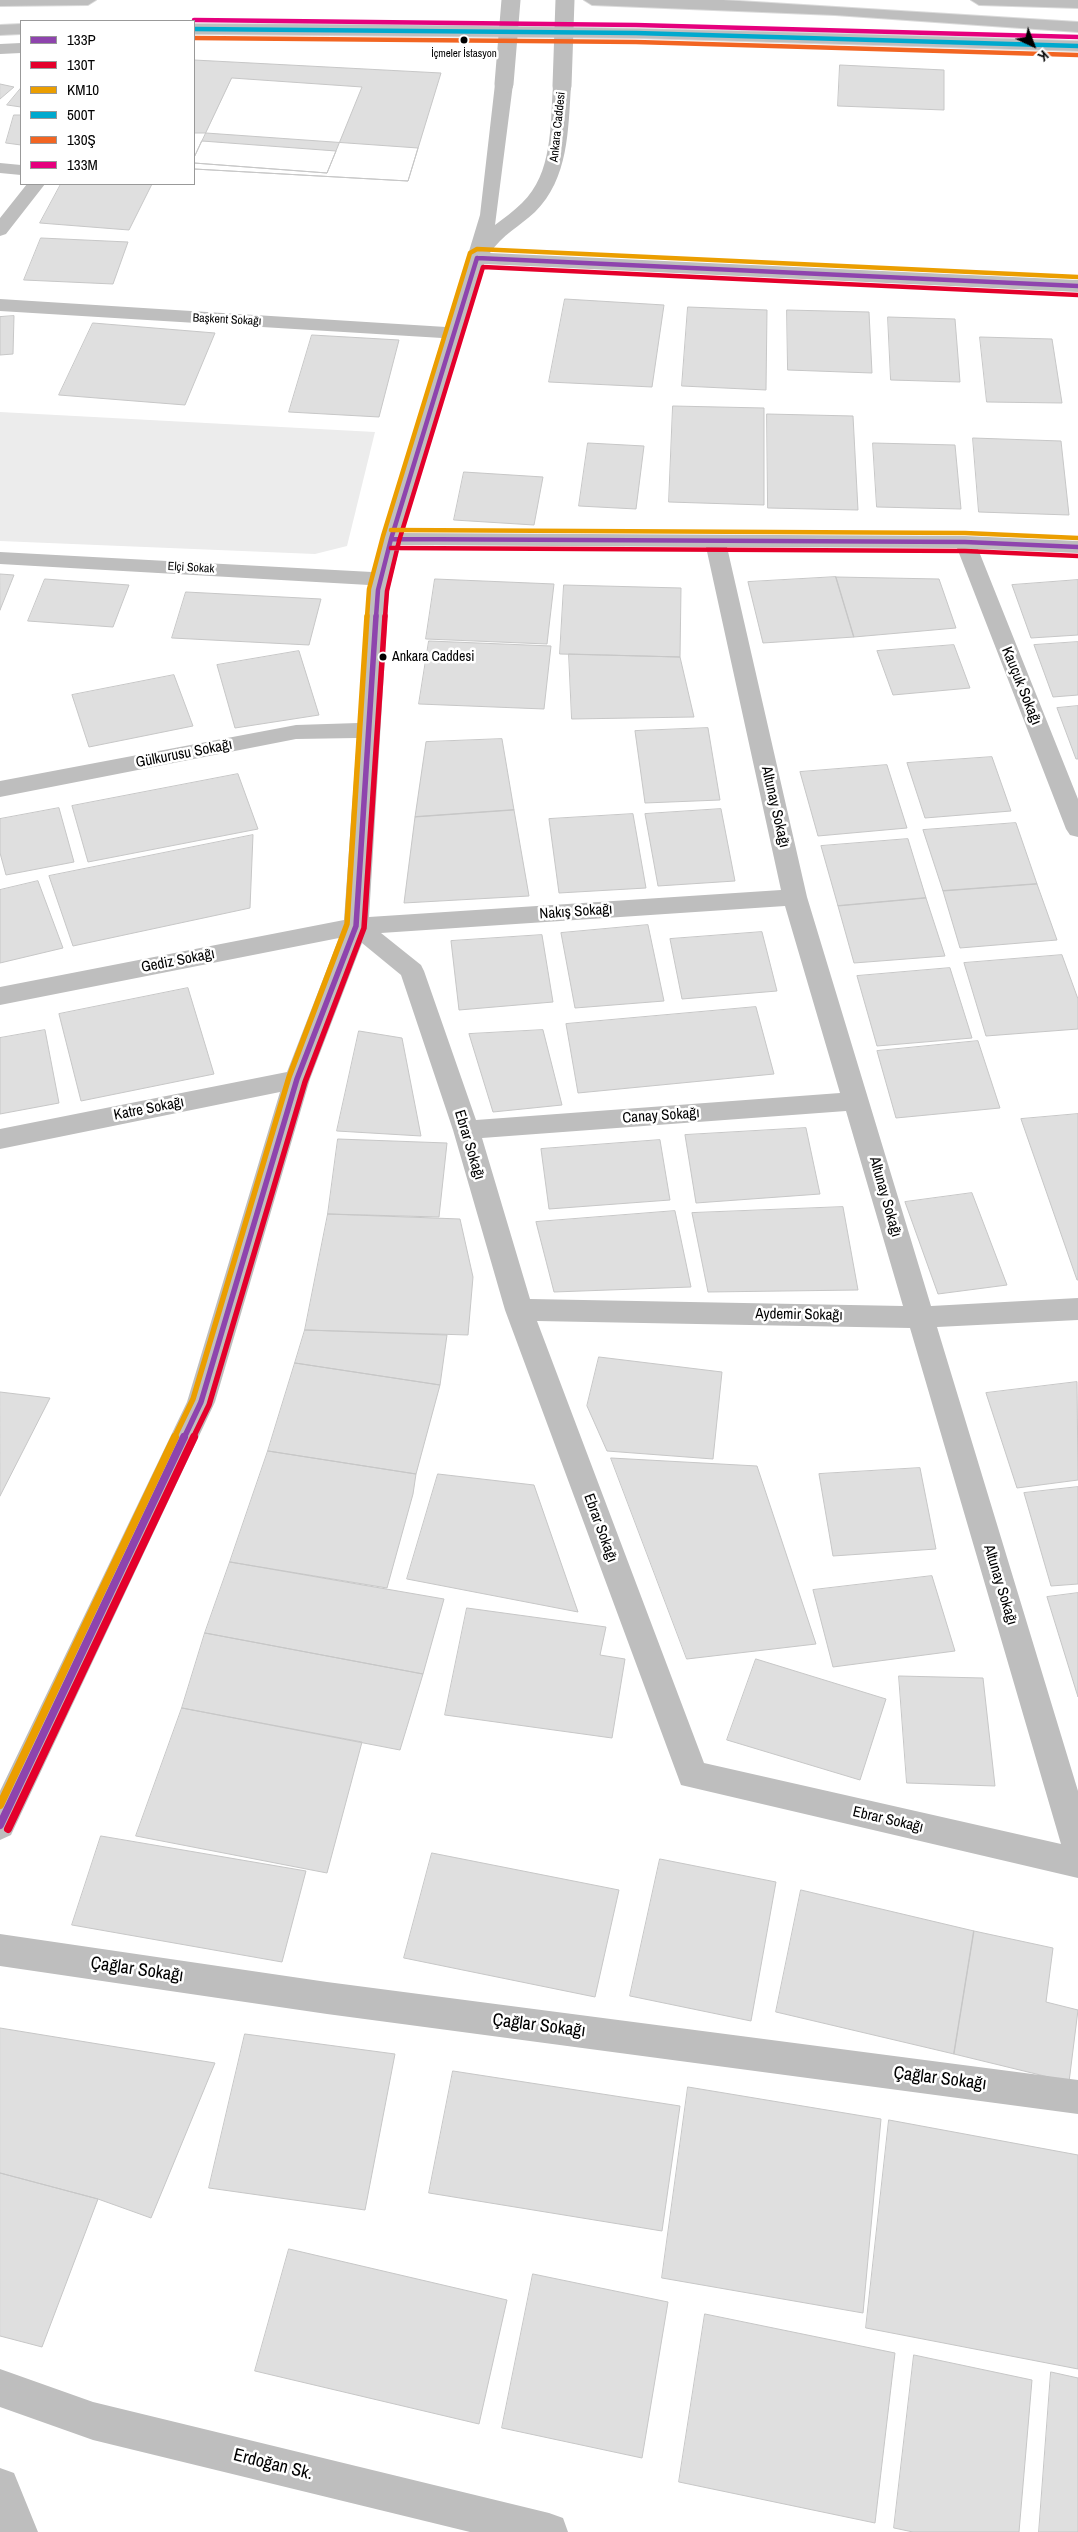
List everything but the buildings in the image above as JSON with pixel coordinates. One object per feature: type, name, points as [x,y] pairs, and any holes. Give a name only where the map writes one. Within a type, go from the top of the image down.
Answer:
[{"type":"main road","points":[[0,1],[88,0]]},
{"type":"main road","name":"Ankara Caddesi","points":[[0,1825],[201,1402],[297,1079],[356,926],[378,590],[391,539],[489,214],[504,84],[511,0]]},
{"type":"main road","name":"Ankara Caddesi","points":[[477,258],[498,230],[528,207],[545,187],[554,168],[562,86],[565,0]]},
{"type":"main road","points":[[592,0],[806,8],[1078,26]]},
{"type":"main road","points":[[979,0],[1078,3]]},
{"type":"main road","points":[[195,29],[407,28],[701,34],[1078,46]]},
{"type":"main road","points":[[0,30],[20,29]]},
{"type":"main road","points":[[0,49],[20,48]]},
{"type":"main road","points":[[0,168],[20,170]]},
{"type":"main road","points":[[0,230],[35,185]]},
{"type":"main road","points":[[528,207],[513,227],[508,245],[515,252],[529,258],[548,262]]},
{"type":"main road","points":[[477,258],[1078,286]]},
{"type":"main road","name":"Başkent Sokağı","points":[[0,305],[454,333]]},
{"type":"main road","points":[[391,539],[716,543],[965,542],[1078,547]]},
{"type":"main road","name":"Kauçuk Sokağı","points":[[965,542],[1078,829]]},
{"type":"main road","name":"Altunay Sokağı","points":[[716,543],[795,897],[1078,1845]]},
{"type":"main road","name":"Elçi Sokak","points":[[0,558],[381,579]]},
{"type":"main road","name":"Gülkurusu Sokağı","points":[[0,789],[296,732],[370,730]]},
{"type":"main road","name":"Nakış Sokağı","points":[[356,926],[795,897]]},
{"type":"main road","name":"Gediz Sokağı","points":[[0,996],[356,926]]},
{"type":"main road","name":"Ebrar Sokağı","points":[[356,926],[412,971],[466,1130],[519,1310],[692,1775],[1078,1863]]},
{"type":"main road","name":"Katre Sokağı","points":[[0,1138],[297,1079]]},
{"type":"main road","name":"Canay Sokağı","points":[[466,1130],[856,1101]]},
{"type":"main road","name":"Aydemir Sokağı","points":[[519,1310],[920,1317],[1078,1309]]},
{"type":"main road","name":"Çağlar Sokağı","points":[[0,1950],[336,2000],[1078,2096]]},
{"type":"main road","name":"Erdoğan Sk.","points":[[0,2388],[93,2422],[549,2532]]},
{"type":"main road","points":[[0,2487],[19,2532]]},
{"type":"shaded area","points":[[0,412],[375,432],[347,546],[315,554],[0,541]]},
{"type":"transit line","name":"133M","points":[[195,20],[636,25],[1078,37]]},
{"type":"transit line","name":"500T","points":[[195,29],[636,33],[1078,46]]},
{"type":"transit line","name":"130Ş","points":[[195,38],[636,42],[1078,55]]},
{"type":"transit line","name":"KM10","points":[[0,1805],[193,1399],[289,1077],[347,924],[369,589],[383,536],[470,253],[477,249],[1078,277]]},
{"type":"transit line","name":"133P","points":[[477,258],[1078,286]]},
{"type":"transit line","name":"133P","points":[[0,1825],[201,1402],[297,1079],[356,926],[378,590],[391,539],[477,258]]},
{"type":"transit line","name":"130T","points":[[8,1829],[209,1405],[305,1082],[364,928],[387,591],[399,541],[483,267],[1078,295]]},
{"type":"transit line","name":"KM10","points":[[391,530],[965,533],[1078,538]]},
{"type":"transit line","name":"133P","points":[[391,539],[965,542],[1078,547]]},
{"type":"transit line","name":"130T","points":[[391,548],[965,551],[1078,556]]},
{"type":"place","name":"İçmeler İstasyon","points":[[464,40]]},
{"type":"place","name":"Ankara Caddesi","points":[[383,657]]}]
